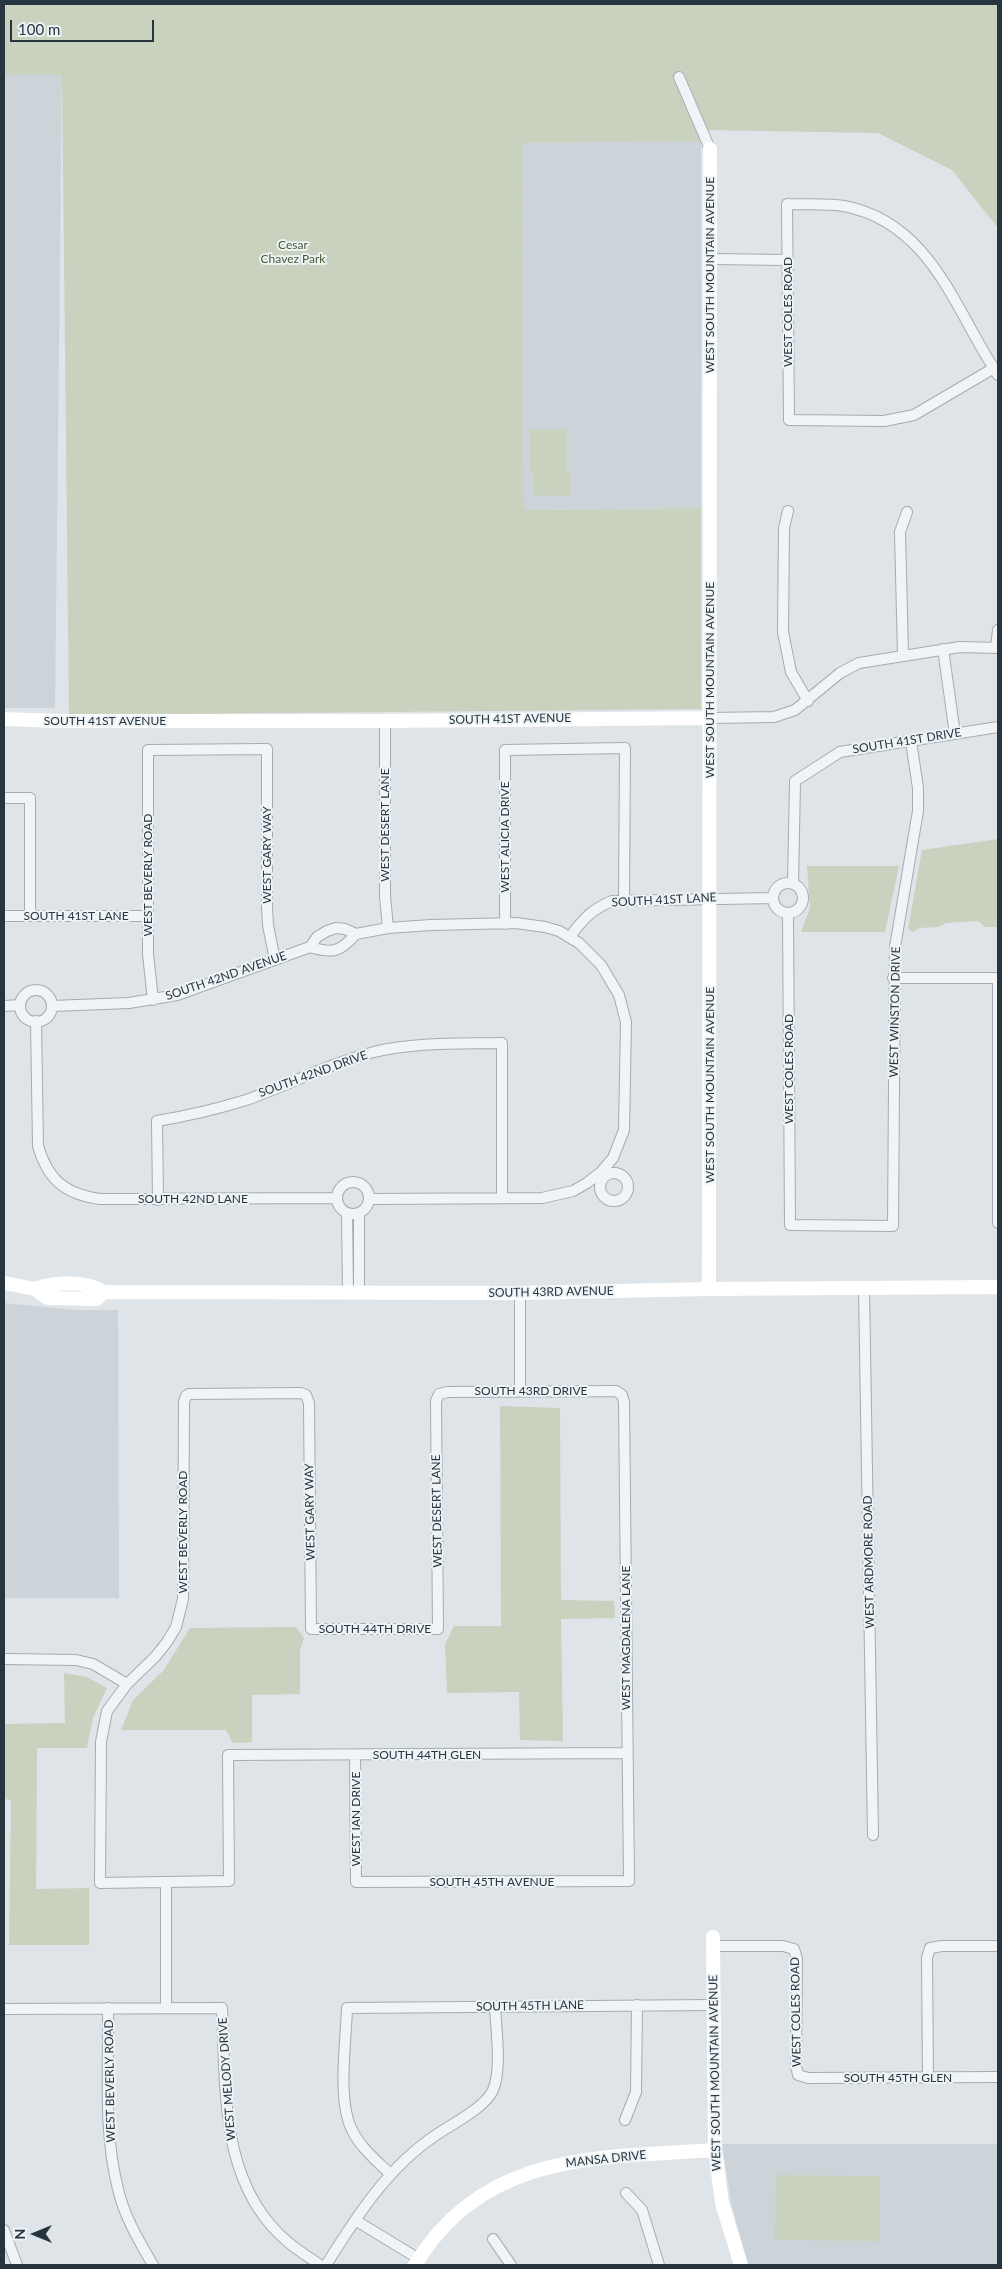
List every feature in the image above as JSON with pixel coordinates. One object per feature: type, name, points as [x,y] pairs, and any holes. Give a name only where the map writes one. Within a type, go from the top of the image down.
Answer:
[{"type":"street","name":"WEST SOUTH MOUNTAIN AVENUE","points":[[679,77],[710,149],[709,1289]]},
{"type":"street","name":"WEST COLES ROAD","points":[[787,204],[844,206],[876,216],[908,237],[937,269],[996,371],[914,415],[906,417],[884,421],[789,420],[787,260],[787,204]]},
{"type":"street","points":[[710,259],[787,260]]},
{"type":"street","points":[[788,511],[784,528],[783,632],[791,672],[808,701]]},
{"type":"street","points":[[903,656],[900,532],[907,512]]},
{"type":"street","points":[[997,648],[998,630]]},
{"type":"street","name":"SOUTH 41ST AVENUE","points":[[4,719],[58,721],[385,721],[774,718],[795,710],[840,673],[859,662],[943,649],[997,648]]},
{"type":"street","points":[[943,649],[955,734]]},
{"type":"street","name":"WEST DESERT LANE","points":[[385,721],[385,896],[388,928]]},
{"type":"street","name":"SOUTH 41ST DRIVE","points":[[794,884],[795,781],[840,752],[998,727]]},
{"type":"street","name":"WEST WINSTON DRIVE","points":[[893,1226],[893,978],[895,947],[918,811],[918,788],[911,741]]},
{"type":"street","name":"WEST ALICIA DRIVE","points":[[505,924],[505,750],[625,748],[624,900]]},
{"type":"street","name":"WEST BEVERLY ROAD","points":[[153,1000],[148,954],[148,750],[267,750]]},
{"type":"street","name":"WEST GARY WAY","points":[[267,750],[267,907],[268,925],[275,960]]},
{"type":"street","points":[[4,798],[30,798],[30,916]]},
{"type":"street","points":[[794,884],[800,890],[802,903],[797,910],[788,913],[779,910],[773,898],[780,886],[794,884]]},
{"type":"street","name":"SOUTH 41ST LANE","points":[[570,937],[580,922],[592,911],[612,901],[773,898]]},
{"type":"street","name":"WEST COLES ROAD","points":[[788,913],[790,1225],[893,1226]]},
{"type":"street","name":"SOUTH 41ST LANE","points":[[4,916],[148,916]]},
{"type":"street","name":"SOUTH 42ND AVENUE","points":[[310,947],[329,952],[340,950],[356,934],[388,928],[505,924],[539,926],[558,931],[570,937]]},
{"type":"street","name":"SOUTH 42ND AVENUE","points":[[52,1006],[153,1000],[202,987],[310,947],[317,937],[327,930],[345,929],[356,934]]},
{"type":"street","points":[[369,1199],[558,1196],[573,1191],[603,1175],[613,1158],[624,1130],[626,1022],[619,995],[601,965],[589,951],[570,937]]},
{"type":"street","points":[[893,978],[998,978],[998,1223]]},
{"type":"street","points":[[34,990],[44,992],[52,1006],[45,1019],[36,1022],[27,1018],[20,1005],[24,995],[34,990]]},
{"type":"street","points":[[4,1006],[20,1005]]},
{"type":"street","name":"SOUTH 42ND LANE","points":[[36,1022],[38,1146],[43,1163],[54,1179],[82,1196],[100,1199],[158,1200],[337,1198]]},
{"type":"street","name":"SOUTH 42ND DRIVE","points":[[158,1200],[157,1121],[194,1114],[246,1100],[322,1069],[374,1052],[425,1045],[502,1043],[502,1198]]},
{"type":"street","points":[[355,1183],[363,1186],[369,1199],[366,1207],[359,1213],[347,1213],[340,1208],[337,1198],[342,1186],[355,1183]]},
{"type":"street","points":[[347,1213],[353,1293]]},
{"type":"street","points":[[353,1293],[359,1213]]},
{"type":"street","name":"SOUTH 43RD AVENUE","points":[[4,1283],[35,1289],[47,1298],[97,1299],[104,1292],[520,1293],[709,1289],[998,1287]]},
{"type":"street","name":"WEST ARDMORE ROAD","points":[[864,1288],[873,1835]]},
{"type":"street","points":[[520,1293],[520,1391]]},
{"type":"street","name":"SOUTH 43RD DRIVE","points":[[439,1394],[448,1392],[616,1390],[622,1394]]},
{"type":"street","name":"WEST BEVERLY ROAD","points":[[166,1882],[100,1883],[103,1726],[107,1711],[127,1684],[168,1642],[176,1627],[181,1608],[183,1599],[184,1402],[186,1396],[193,1394],[301,1393],[306,1396]]},
{"type":"street","name":"WEST DESERT LANE","points":[[438,1630],[436,1401],[439,1394]]},
{"type":"street","name":"WEST MAGDALENA LANE","points":[[622,1394],[624,1412],[629,1881]]},
{"type":"street","name":"WEST GARY WAY","points":[[306,1396],[309,1403],[311,1630]]},
{"type":"street","name":"SOUTH 44TH DRIVE","points":[[311,1630],[438,1630]]},
{"type":"street","points":[[4,1659],[76,1660],[93,1664],[127,1684]]},
{"type":"street","name":"SOUTH 44TH GLEN","points":[[166,1882],[229,1881],[228,1755],[355,1756],[627,1753]]},
{"type":"street","name":"WEST IAN DRIVE","points":[[355,1756],[356,1882]]},
{"type":"street","name":"SOUTH 45TH AVENUE","points":[[356,1882],[629,1881]]},
{"type":"street","points":[[4,2009],[166,2008],[166,1882]]},
{"type":"street","name":"WEST SOUTH MOUNTAIN AVENUE","points":[[713,1941],[715,2150],[722,2202],[741,2265]]},
{"type":"street","name":"WEST COLES ROAD","points":[[713,1941],[783,1946],[794,1949],[797,1959],[796,2066],[798,2075]]},
{"type":"street","points":[[928,2078],[927,1958],[930,1948],[942,1946],[998,1946]]},
{"type":"street","points":[[625,2120],[636,2092],[637,2005]]},
{"type":"street","name":"SOUTH 45TH LANE","points":[[390,2174],[352,2132],[346,2114],[344,2095],[347,2008],[713,2005]]},
{"type":"street","points":[[326,2265],[355,2220],[390,2174],[422,2144],[481,2105],[492,2091],[497,2074],[495,2006]]},
{"type":"street","name":"WEST BEVERLY ROAD","points":[[108,2008],[110,2136],[118,2189],[133,2232],[153,2265]]},
{"type":"street","name":"WEST MELODY DRIVE","points":[[166,2008],[222,2008],[228,2128],[234,2156],[246,2184],[265,2218],[288,2243],[320,2265]]},
{"type":"street","name":"SOUTH 45TH GLEN","points":[[798,2075],[808,2078],[998,2077]]},
{"type":"street","name":"MANSA DRIVE","points":[[417,2262],[452,2218],[486,2193],[523,2174],[568,2162],[588,2159],[715,2150]]},
{"type":"street","points":[[626,2193],[642,2210],[659,2265]]},
{"type":"street","points":[[355,2220],[417,2262]]},
{"type":"street","points":[[4,2230],[6,2246],[16,2265]]},
{"type":"street","points":[[493,2239],[511,2265]]},
{"type":"shaded area","points":[[4,75],[62,75],[55,708],[4,708]]},
{"type":"shaded area","points":[[701,141],[701,508],[524,510],[522,143]]},
{"type":"shaded area","points":[[4,1303],[73,1310],[118,1310],[119,1598],[4,1598]]},
{"type":"shaded area","points":[[722,2144],[998,2144],[998,2265],[748,2265],[731,2202]]},
{"type":"green space","name":"Cesar Chavez Park","points":[[4,4],[998,4],[998,228],[952,170],[878,133],[703,130],[701,141],[522,143],[524,510],[701,508],[701,709],[69,715],[62,75],[4,75]]},
{"type":"green space","points":[[530,429],[567,429],[567,472],[571,473],[571,496],[534,495],[534,474],[529,473]]},
{"type":"green space","points":[[998,839],[998,927],[985,927],[978,921],[946,923],[938,927],[919,928],[913,932],[908,929],[922,850]]},
{"type":"green space","points":[[807,866],[899,866],[885,932],[801,932],[810,908]]},
{"type":"green space","points":[[500,1406],[560,1408],[561,1600],[614,1601],[615,1618],[561,1619],[563,1741],[520,1740],[519,1692],[447,1693],[445,1644],[454,1626],[501,1626]]},
{"type":"green space","points":[[296,1627],[304,1638],[300,1650],[300,1694],[252,1695],[252,1742],[233,1743],[226,1730],[121,1730],[133,1700],[163,1671],[190,1628]]},
{"type":"green space","points":[[64,1673],[87,1677],[107,1688],[93,1718],[87,1748],[37,1748],[36,1889],[89,1888],[89,1945],[9,1945],[11,1800],[4,1799],[4,1724],[65,1723]]},
{"type":"green space","points":[[776,2175],[880,2176],[880,2241],[775,2240]]}]
